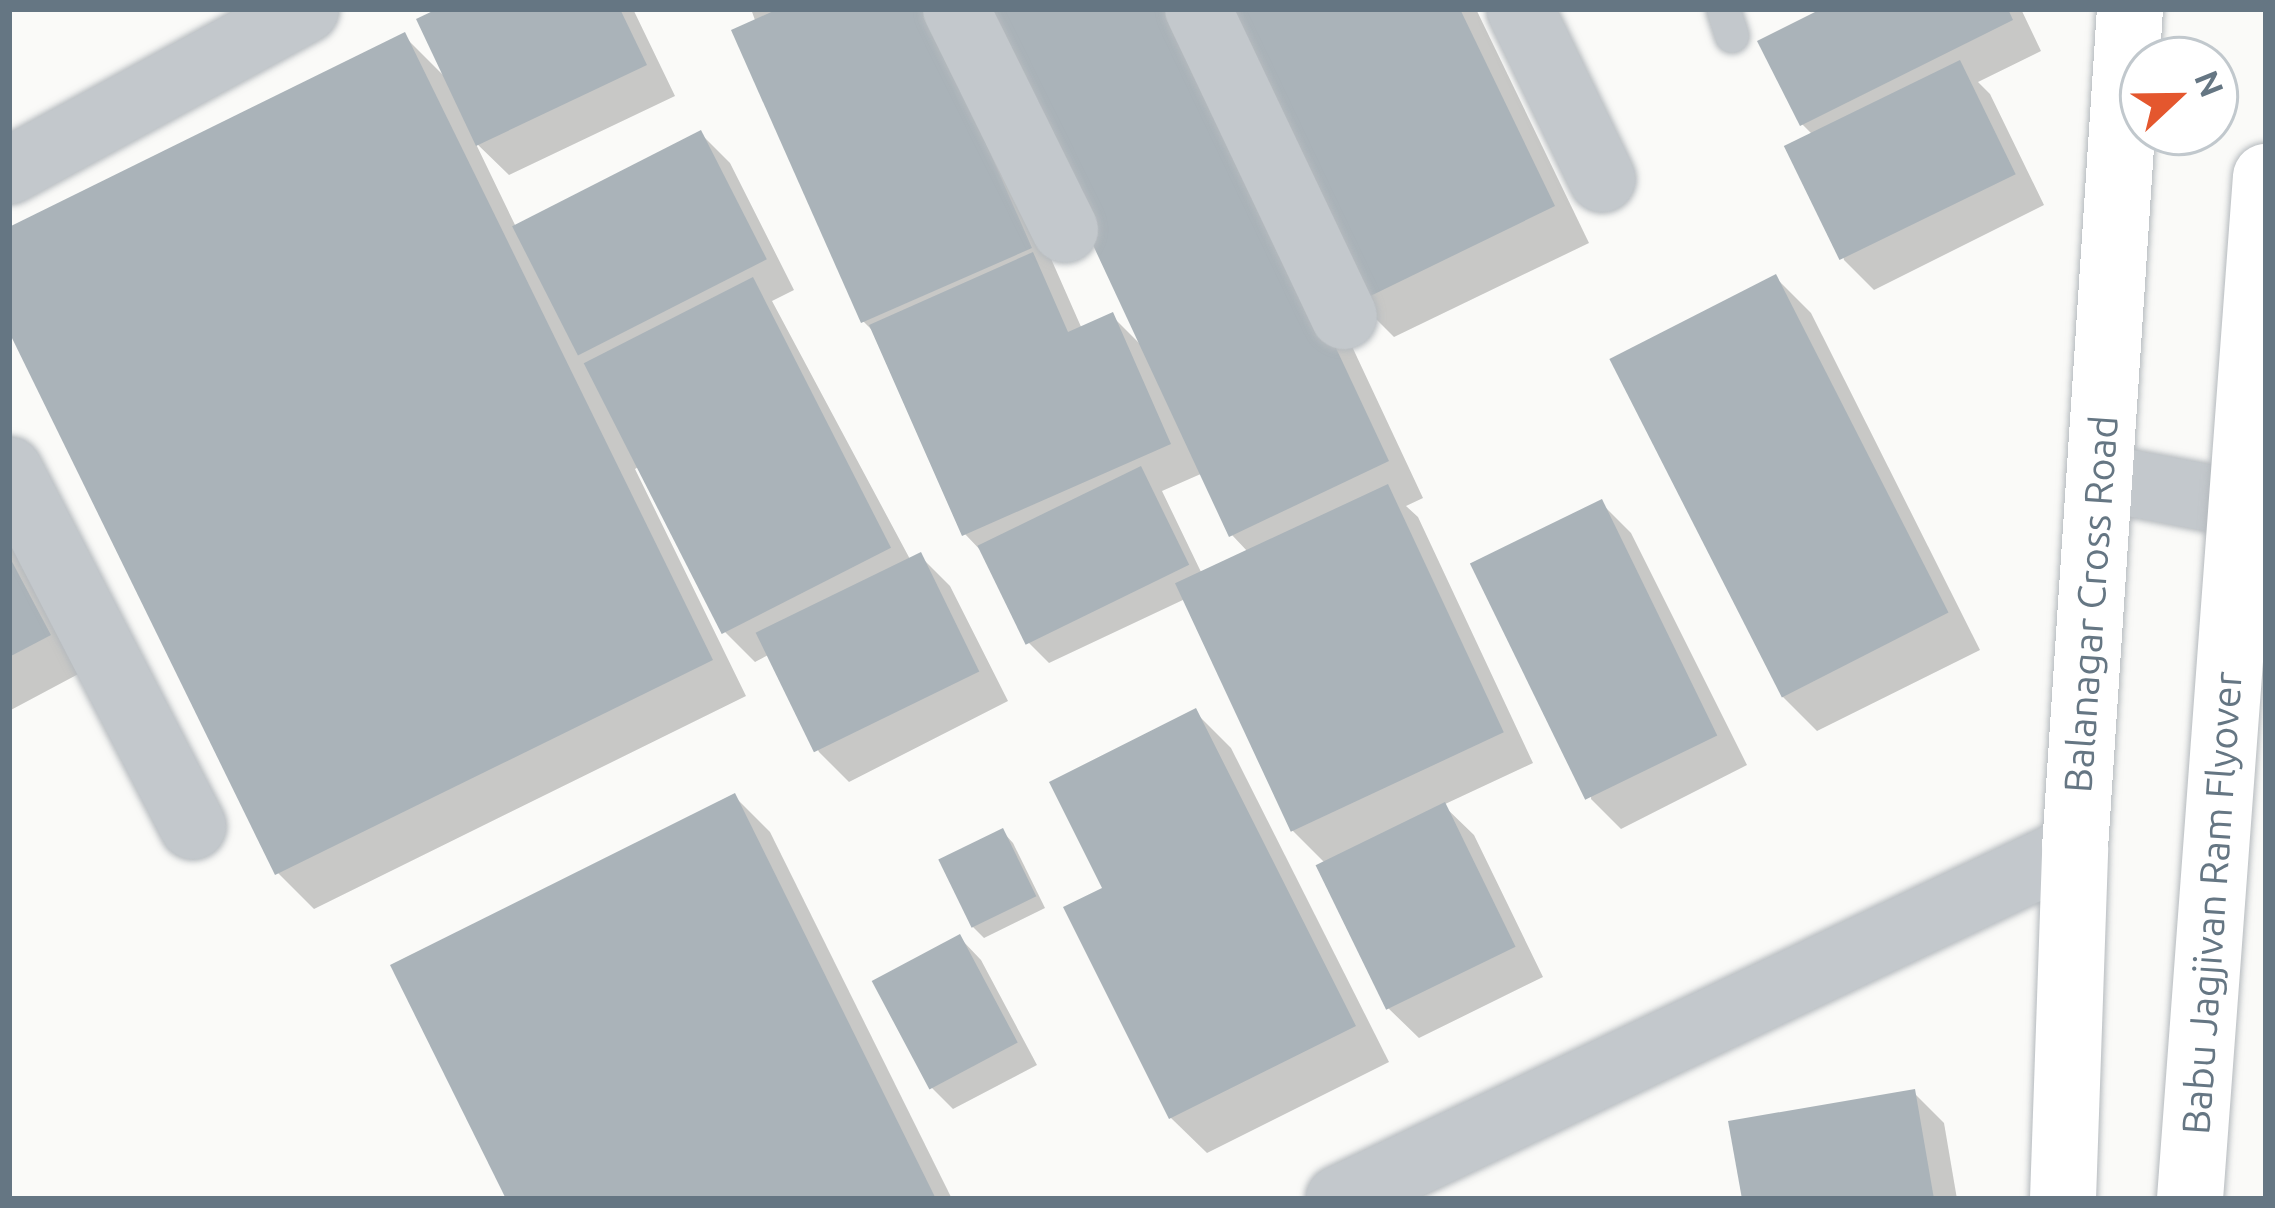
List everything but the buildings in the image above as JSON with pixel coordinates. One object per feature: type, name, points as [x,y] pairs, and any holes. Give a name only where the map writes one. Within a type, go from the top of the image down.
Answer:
[{"type":"main road","name":"Balanagar Cross Road","points":[[2063,1199],[2075,848],[2130,9]]},
{"type":"main road","name":"Babu Jagjivan Ram Flyover","points":[[2190,1199],[2266,177]]},
{"type":"street","points":[[9,171],[306,9]]},
{"type":"street","points":[[956,9],[1065,230]]},
{"type":"street","points":[[1198,9],[1345,316]]},
{"type":"street","points":[[1520,9],[1603,179]]},
{"type":"street","points":[[9,470],[194,826]]},
{"type":"street","points":[[2099,476],[2266,509]]},
{"type":"street","points":[[1340,1199],[2075,848]]}]
